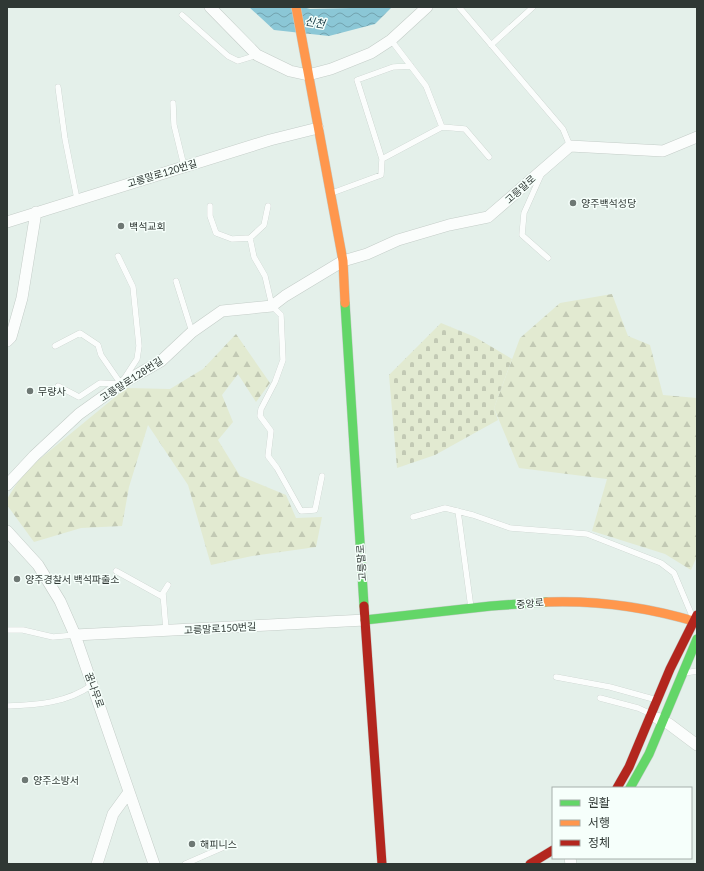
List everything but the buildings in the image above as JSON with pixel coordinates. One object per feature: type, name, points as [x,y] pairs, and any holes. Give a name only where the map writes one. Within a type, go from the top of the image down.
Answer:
[{"type":"street","points":[[210,7],[258,55],[290,71],[308,75],[331,69],[371,53],[391,40],[427,7]]},
{"type":"street","name":"고릉말로","points":[[296,7],[342,261],[382,864]]},
{"type":"street","name":"고릉말로120번길","points":[[7,222],[270,140],[318,128]]},
{"type":"street","points":[[570,146],[662,151],[697,137]]},
{"type":"street","name":"고릉말로","points":[[342,261],[367,254],[398,240],[449,225],[488,217],[570,146]]},
{"type":"street","points":[[7,341],[11,337],[22,298],[36,212]]},
{"type":"street","points":[[272,306],[285,296],[342,261]]},
{"type":"street","name":"고릉말로128번길","points":[[7,485],[34,456],[80,414],[121,384],[161,361],[192,332],[222,311],[272,306]]},
{"type":"street","name":"꿈나무로","points":[[7,531],[38,565],[60,601],[75,635],[93,685],[154,864]]},
{"type":"street","name":"중앙로","points":[[365,620],[547,602],[583,601],[619,604],[696,619]]},
{"type":"street","points":[[618,787],[629,767],[670,669],[696,619]]},
{"type":"street","name":"고릉말로150번길","points":[[75,635],[365,620]]},
{"type":"street","points":[[631,787],[649,754],[697,639]]},
{"type":"street","points":[[652,715],[697,745]]},
{"type":"street","points":[[97,864],[113,814],[129,792]]},
{"type":"street","points":[[530,864],[552,851]]},
{"type":"lane","points":[[459,7],[563,129],[570,146]]},
{"type":"lane","points":[[491,45],[533,7]]},
{"type":"lane","points":[[182,15],[238,61],[258,55]]},
{"type":"lane","points":[[391,40],[426,86],[442,127]]},
{"type":"lane","points":[[330,194],[381,175],[382,160],[357,80],[393,67],[411,66]]},
{"type":"lane","points":[[58,87],[65,139],[77,199]]},
{"type":"lane","points":[[173,103],[174,124],[184,166]]},
{"type":"lane","points":[[382,160],[442,127],[465,129],[489,157]]},
{"type":"lane","points":[[544,167],[524,213],[522,234],[548,258]]},
{"type":"lane","points":[[210,206],[210,216],[216,233],[232,239],[250,238],[264,225],[268,206]]},
{"type":"lane","points":[[250,238],[254,257],[265,276],[272,306],[281,315],[283,360],[275,382],[261,409],[260,416],[271,431],[268,456],[277,468],[301,511],[315,510],[322,476]]},
{"type":"lane","points":[[118,256],[133,287],[139,346],[137,359],[121,384]]},
{"type":"lane","points":[[176,281],[192,332]]},
{"type":"lane","points":[[55,346],[80,333],[89,337],[98,345],[101,355],[121,384]]},
{"type":"lane","points":[[58,386],[79,398],[100,383],[121,384]]},
{"type":"lane","points":[[413,517],[445,508],[473,515],[510,528],[586,534],[661,563],[674,573],[696,619]]},
{"type":"lane","points":[[458,511],[471,609]]},
{"type":"lane","points":[[116,571],[163,597]]},
{"type":"lane","points":[[166,630],[163,593],[168,585]]},
{"type":"lane","points":[[7,630],[23,630],[53,637],[75,635]]},
{"type":"lane","points":[[682,673],[697,671]]},
{"type":"lane","points":[[556,677],[610,687],[657,700]]},
{"type":"lane","points":[[7,706],[40,705],[78,695],[93,685]]},
{"type":"lane","points":[[600,698],[638,708],[652,715]]},
{"type":"lane","points":[[186,864],[224,847]]},
{"type":"green space","points":[[612,294],[628,336],[650,345],[663,395],[697,398],[697,556],[691,570],[665,554],[592,531],[607,479],[519,468],[494,408],[520,338],[560,303]]},
{"type":"green space","points":[[441,323],[475,337],[512,359],[494,408],[498,420],[435,455],[397,468],[389,375]]},
{"type":"green space","points":[[236,334],[270,383],[256,402],[238,374],[222,395],[233,422],[218,440],[240,476],[286,495],[296,518],[322,517],[316,547],[252,556],[211,565],[188,485],[148,425],[129,487],[122,526],[81,528],[34,542],[7,505],[7,499],[24,472],[126,388],[170,389],[203,369]]},
{"type":"water","name":"신천","points":[[249,7],[303,7],[310,9],[392,7],[375,24],[329,36],[274,30]]},
{"type":"traffic: fast","points":[[345,303],[364,606]]},
{"type":"traffic: fast","points":[[365,620],[491,606],[546,602]]},
{"type":"traffic: fast","points":[[631,787],[649,754],[697,639]]},
{"type":"traffic: slow","points":[[296,7],[343,261],[345,303]]},
{"type":"traffic: slow","points":[[546,602],[603,603],[660,612],[697,622]]},
{"type":"traffic: jam","points":[[364,606],[382,864]]},
{"type":"traffic: jam","points":[[618,787],[629,767],[670,669],[697,615]]},
{"type":"traffic: jam","points":[[530,864],[552,851]]},
{"type":"place","name":"양주백석성당","points":[[573,203]]},
{"type":"place","name":"백석교회","points":[[121,226]]},
{"type":"place","name":"무량사","points":[[30,391]]},
{"type":"place","name":"양주경찰서 백석파출소","points":[[17,579]]},
{"type":"place","name":"양주소방서","points":[[25,780]]},
{"type":"place","name":"해피니스","points":[[192,844]]}]
